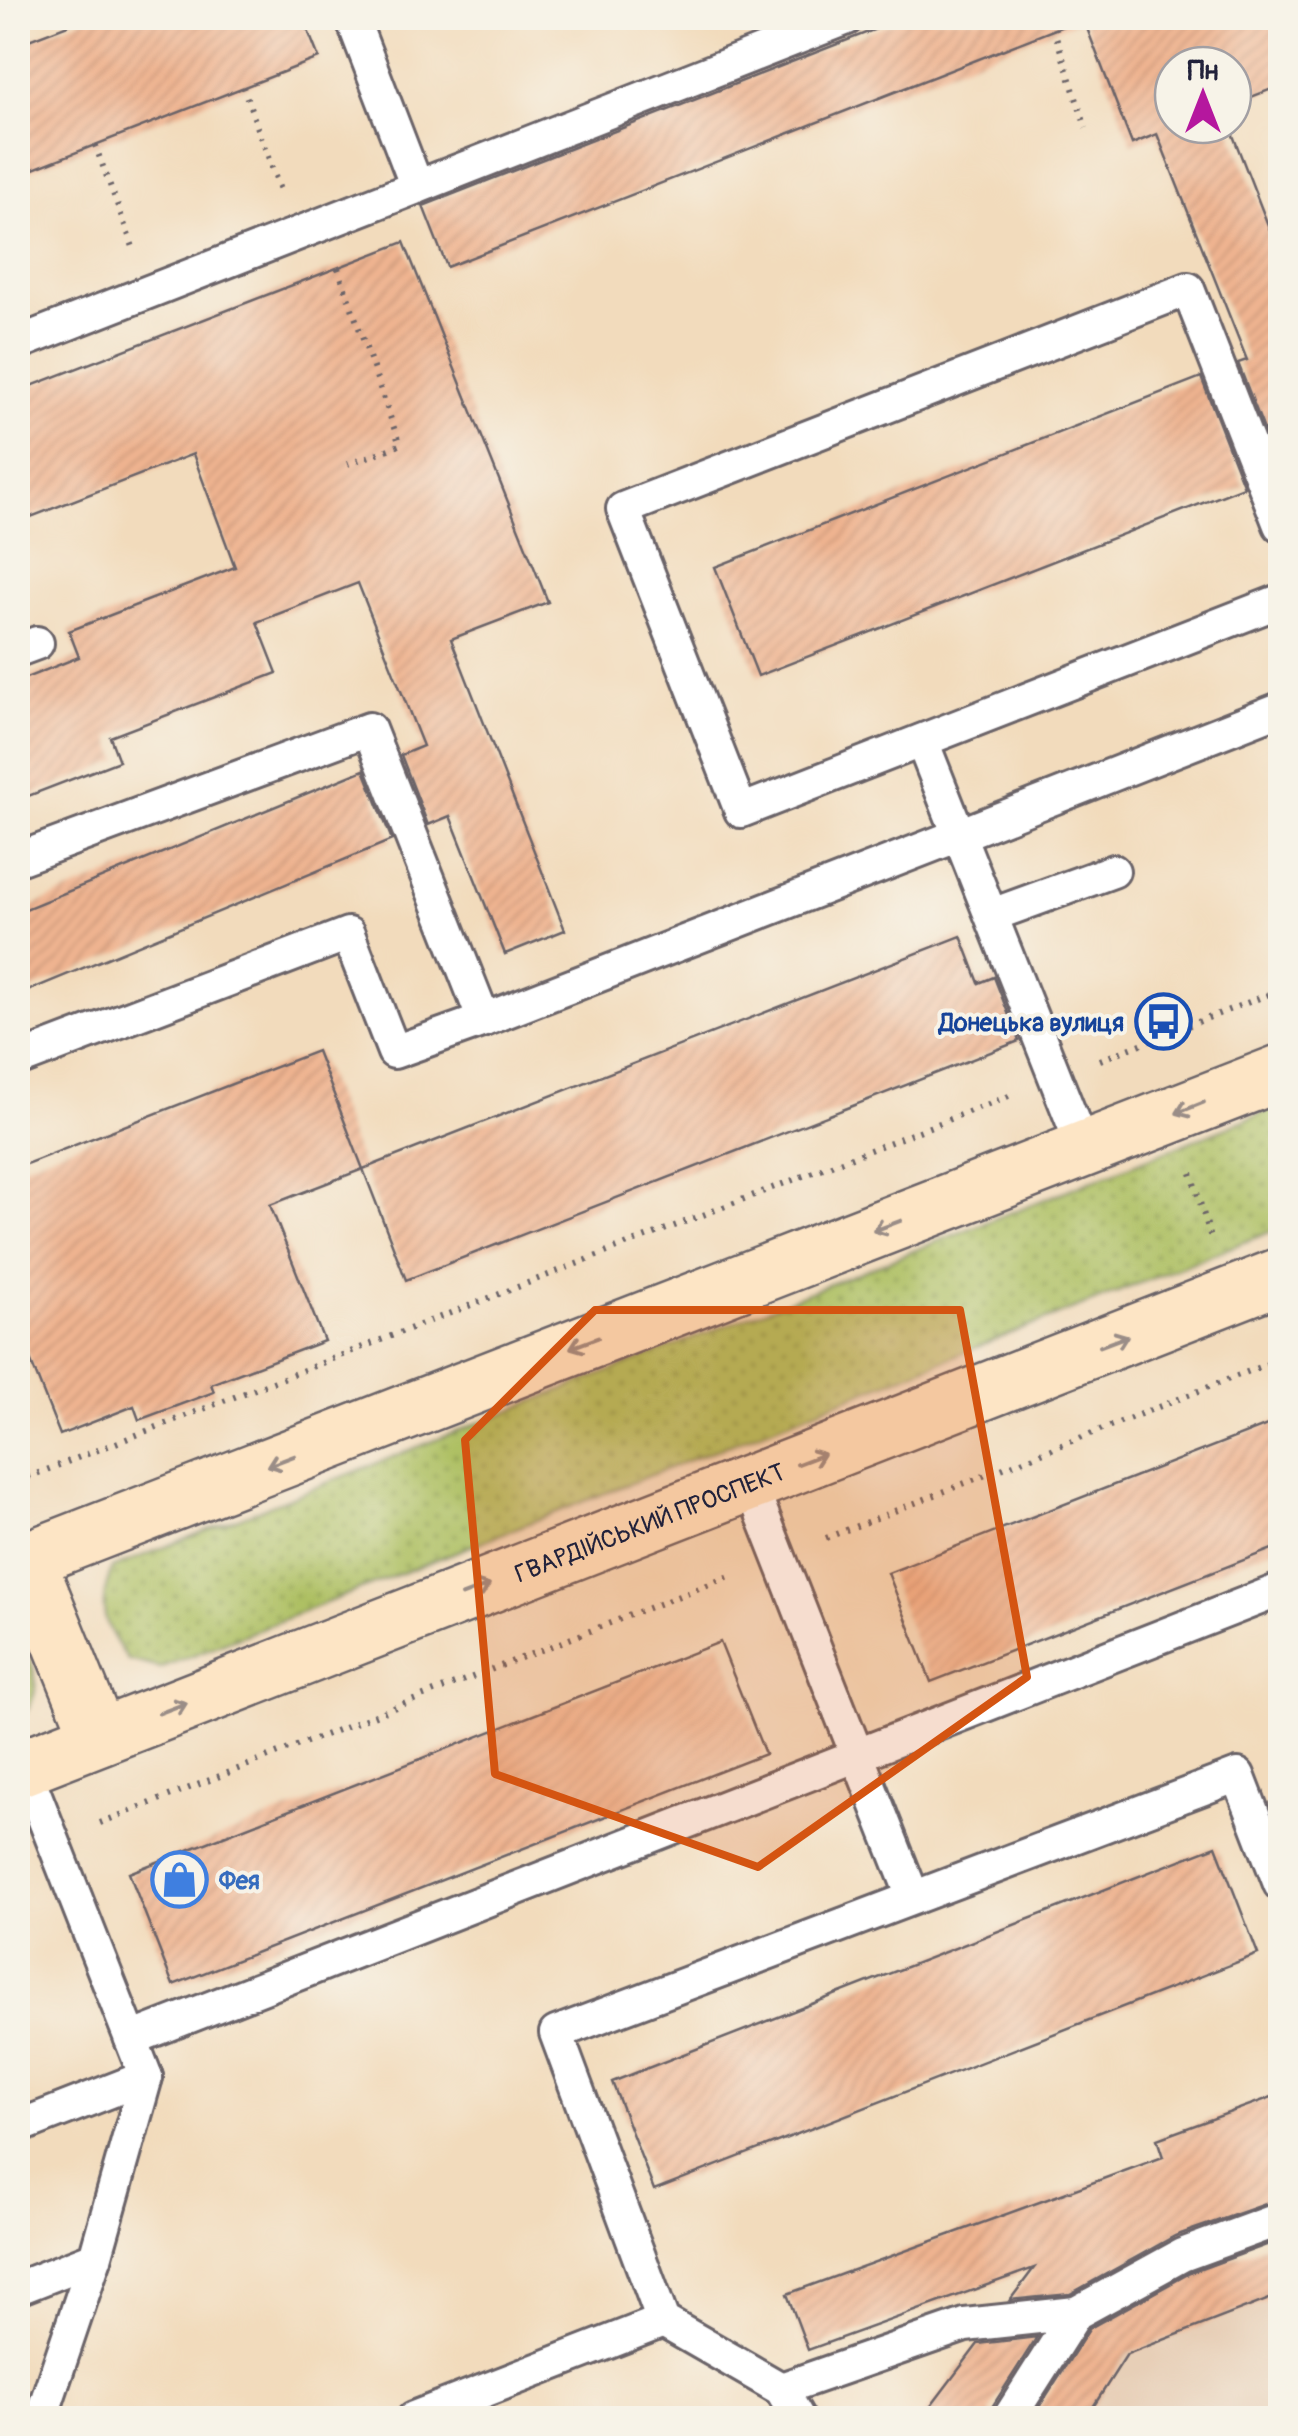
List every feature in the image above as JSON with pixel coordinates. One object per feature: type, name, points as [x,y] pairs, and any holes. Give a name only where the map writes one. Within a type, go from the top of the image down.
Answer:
[{"type":"main road","points":[[100,1737],[21,1552],[1280,1073]]},
{"type":"main road","name":"ГВАРДІЙСЬКИЙ ПРОСПЕКТ","points":[[21,1768],[1280,1276]]},
{"type":"lane","points":[[352,18],[416,187]]},
{"type":"lane","points":[[18,343],[846,18]]},
{"type":"lane","points":[[1280,525],[1188,289],[622,510],[741,810],[1280,601]]},
{"type":"lane","points":[[18,1060],[348,934],[394,1052],[1280,709]]},
{"type":"lane","points":[[18,859],[369,729],[484,1020]]},
{"type":"lane","points":[[922,740],[1084,1150]]},
{"type":"lane","points":[[992,916],[1113,871]]},
{"type":"lane","points":[[750,1483],[913,1897]]},
{"type":"lane","points":[[131,2040],[1280,1590]]},
{"type":"lane","points":[[21,1768],[146,2076],[94,2258],[41,2418]]},
{"type":"lane","points":[[798,2418],[781,2389],[663,2322],[556,2033],[1238,1776],[1280,1884]]},
{"type":"lane","points":[[18,2126],[146,2076]]},
{"type":"lane","points":[[781,2389],[965,2324],[1076,2313],[1182,2255],[1280,2220]]},
{"type":"lane","points":[[18,2288],[94,2258]]},
{"type":"lane","points":[[1009,2418],[1076,2313]]},
{"type":"lane","points":[[414,2418],[663,2322]]},
{"type":"path","points":[[1050,18],[1086,128]]},
{"type":"path","points":[[243,88],[309,229],[400,445],[348,464]]},
{"type":"path","points":[[95,145],[149,291]]},
{"type":"path","points":[[18,1480],[1280,990]]},
{"type":"path","points":[[1174,1115],[1229,1296]]},
{"type":"path","points":[[54,1842],[1280,1359]]},
{"type":"highlighted area","points":[[595,1310],[960,1310],[1027,1677],[758,1867],[495,1774],[465,1440]]},
{"type":"shaded area","points":[[1280,2295],[1280,2418],[1086,2418],[1127,2354]]},
{"type":"green space","points":[[1280,1106],[1280,1228],[160,1668],[128,1660],[108,1626],[104,1606],[112,1568]]},
{"type":"green space","points":[[18,1634],[33,1669],[35,1689],[33,1700],[18,1722]]},
{"type":"building","points":[[86,18],[303,18],[319,58],[18,175],[18,44]]},
{"type":"building","points":[[904,18],[1076,21],[447,267],[423,206]]},
{"type":"building","points":[[1083,18],[1280,18],[1280,86],[1253,96],[1253,45],[1153,45],[1153,136],[1132,144]]},
{"type":"building","points":[[1161,145],[1237,145],[1280,256],[1280,471],[1238,363],[1247,360]]},
{"type":"building","points":[[404,242],[548,602],[451,639],[565,930],[505,954],[450,816],[428,825],[401,755],[423,746],[358,583],[257,622],[277,673],[110,737],[119,761],[18,800],[18,681],[79,657],[69,631],[235,567],[193,454],[18,522],[18,391]]},
{"type":"building","points":[[1201,377],[1244,487],[758,676],[715,567]]},
{"type":"building","points":[[364,770],[392,840],[18,995],[18,912]]},
{"type":"building","points":[[961,936],[979,983],[994,977],[1019,1041],[406,1280],[363,1169]]},
{"type":"building","points":[[317,1051],[363,1169],[270,1205],[324,1341],[211,1384],[214,1392],[139,1420],[134,1406],[60,1435],[18,1329],[18,1167]]},
{"type":"building","points":[[1280,1420],[1280,1546],[931,1682],[888,1573]]},
{"type":"building","points":[[720,1642],[765,1754],[173,1985],[129,1873]]},
{"type":"building","points":[[1216,1846],[1258,1954],[654,2190],[612,2082]]},
{"type":"building","points":[[1280,2094],[1280,2199],[1175,2236],[1070,2294],[1010,2300],[1034,2268],[808,2350],[787,2294],[1163,2157],[1157,2139]]},
{"type":"building","points":[[1280,2240],[1280,2295],[1127,2354],[1086,2418],[1032,2418],[1090,2328],[1190,2273]]},
{"type":"building","points":[[1037,2337],[992,2407],[989,2418],[922,2418],[978,2344]]},
{"type":"place","name":"Донецька вулиця","points":[[1163,1022]]},
{"type":"place","name":"Фея","points":[[180,1880]]}]
